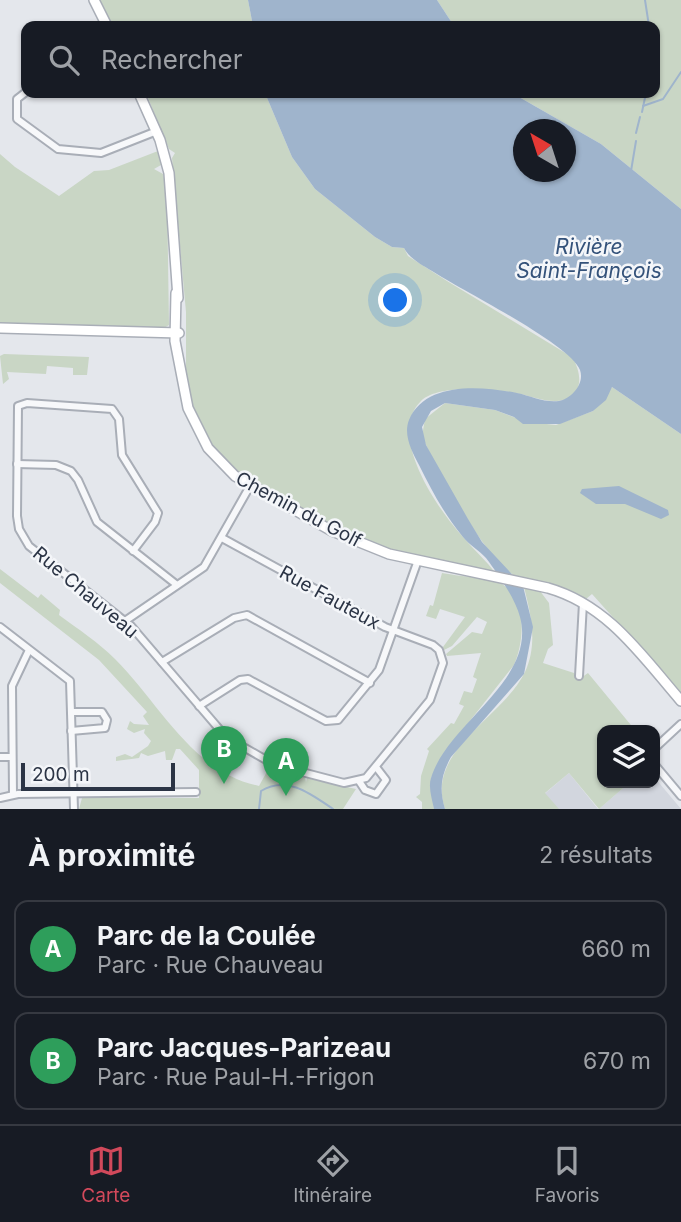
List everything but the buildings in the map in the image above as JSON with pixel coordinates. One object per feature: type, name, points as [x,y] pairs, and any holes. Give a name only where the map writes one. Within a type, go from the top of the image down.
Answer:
[{"type":"street","points":[[94,0],[104,21]]},
{"type":"street","points":[[21,96],[17,99],[17,119],[60,149],[105,153],[157,131],[141,98]]},
{"type":"street","name":"Chemin du Golf","points":[[157,131],[170,183],[178,332],[186,401],[202,439],[230,472],[250,486],[348,539],[417,563],[536,586],[583,603]]},
{"type":"street","points":[[0,328],[178,332]]},
{"type":"street","name":"Rue Chauveau","points":[[133,551],[155,522],[158,513],[122,456],[119,419],[115,411],[103,406],[20,405],[16,413],[18,523],[26,542],[125,621],[223,734],[275,765],[344,783],[359,782],[365,790],[376,794],[386,780],[376,767]]},
{"type":"street","points":[[17,464],[56,465],[71,471],[79,482],[95,520],[177,585]]},
{"type":"street","points":[[125,621],[204,567],[250,486]]},
{"type":"street","name":"Rue Fauteux","points":[[222,538],[393,631],[433,645],[439,650],[443,663],[431,698],[376,767]]},
{"type":"street","points":[[199,706],[240,680],[248,680],[330,722],[343,716],[380,668],[417,563]]},
{"type":"street","points":[[579,676],[583,603]]},
{"type":"street","points":[[583,603],[617,628],[681,701]]},
{"type":"street","points":[[162,662],[234,618],[247,615],[370,682]]},
{"type":"street","points":[[0,627],[70,681],[74,809]]},
{"type":"street","points":[[13,794],[12,686],[29,650]]},
{"type":"street","points":[[71,712],[102,712],[107,720],[105,728],[99,730],[71,731]]},
{"type":"street","points":[[660,743],[681,724]]},
{"type":"street","points":[[0,757],[12,757]]},
{"type":"street","points":[[359,782],[376,767]]},
{"type":"street","points":[[660,771],[681,796]]},
{"type":"street","points":[[0,799],[13,794],[196,792]]},
{"type":"shaded area","points":[[569,773],[598,809],[507,809],[542,796]]},
{"type":"shaded area","points":[[660,784],[681,809],[599,809],[623,788],[660,788]]},
{"type":"green space","points":[[100,0],[248,0],[252,21],[110,21]]},
{"type":"green space","points":[[437,0],[681,0],[681,209],[601,144],[576,130],[576,119],[557,119],[521,98],[660,98],[660,21],[451,21]]},
{"type":"green space","points":[[148,98],[267,98],[292,157],[315,189],[375,237],[392,247],[404,248],[408,256],[572,357],[578,371],[579,385],[577,391],[566,399],[546,400],[493,390],[452,390],[440,392],[421,401],[412,416],[409,433],[412,452],[430,491],[441,510],[496,574],[390,551],[346,534],[237,474],[214,450],[194,414],[186,382],[186,312],[172,158],[175,153],[169,149]]},
{"type":"green space","points":[[158,151],[161,165],[154,169],[163,174],[167,192],[169,325],[164,328],[0,323],[0,154],[59,196],[94,171],[109,170]]},
{"type":"green space","points":[[0,356],[89,357],[87,375],[73,375],[73,368],[47,366],[46,374],[7,372],[9,379],[3,384]]},
{"type":"green space","points":[[612,387],[681,434],[681,693],[592,594],[586,599],[527,581],[507,570],[493,556],[464,514],[422,436],[425,419],[445,403],[495,410],[527,422],[556,425],[593,411]]},
{"type":"green space","points":[[0,569],[38,598],[41,594],[60,610],[59,615],[108,653],[179,734],[215,767],[235,778],[259,786],[270,766],[305,777],[306,782],[307,778],[356,789],[343,809],[79,809],[82,798],[199,798],[199,770],[180,749],[176,749],[172,760],[166,760],[165,751],[148,756],[141,753],[139,758],[116,761],[116,757],[125,754],[132,757],[148,746],[151,741],[144,733],[145,729],[134,733],[127,729],[130,721],[134,724],[149,725],[143,716],[147,712],[99,660],[0,583]]},
{"type":"green space","points":[[442,573],[502,584],[516,600],[522,622],[520,645],[514,665],[443,755],[431,778],[434,809],[422,809],[422,802],[416,797],[420,794],[421,776],[429,751],[427,749],[451,723],[454,724],[464,706],[459,704],[464,691],[472,693],[477,679],[473,677],[481,653],[446,654],[472,632],[482,634],[487,622],[477,617],[452,646],[444,650],[443,647],[465,617],[440,609],[436,619],[426,616],[430,605],[433,606]]},
{"type":"green space","points":[[524,587],[540,591],[549,603],[553,645],[548,649],[543,663],[574,673],[578,680],[588,673],[631,725],[597,725],[597,788],[623,788],[599,809],[569,773],[545,793],[559,809],[445,809],[442,788],[446,769],[455,752],[514,689],[525,672],[532,640]]},
{"type":"water","points":[[248,0],[437,0],[451,21],[252,21]]},
{"type":"water","name":"Rivière Saint-François","points":[[267,98],[521,98],[557,119],[513,119],[513,182],[576,182],[576,130],[601,144],[681,209],[681,434],[612,387],[606,400],[593,411],[560,424],[523,424],[514,417],[495,410],[445,403],[431,411],[422,427],[426,445],[482,542],[523,586],[533,627],[524,674],[451,757],[443,776],[442,795],[445,809],[434,809],[431,778],[440,758],[454,738],[504,681],[516,661],[522,640],[520,617],[496,571],[463,537],[434,493],[409,443],[407,426],[417,407],[441,392],[488,389],[559,401],[576,390],[581,375],[572,359],[557,346],[420,264],[404,248],[392,247],[375,237],[315,189],[292,157]]},
{"type":"water","points":[[619,486],[668,510],[669,515],[661,519],[625,504],[596,504],[580,493],[582,489]]},
{"type":"waterway","points":[[645,0],[648,21]]},
{"type":"waterway","points":[[643,106],[663,99],[681,72]]},
{"type":"waterway","points":[[642,112],[645,98]]},
{"type":"waterway","points":[[636,133],[640,117]]},
{"type":"waterway","points":[[631,171],[636,141]]},
{"type":"waterway","points":[[259,809],[261,791],[280,785],[298,788],[333,809]]},
{"type":"place","name":"Parc Jacques-Parizeau","points":[[224,784]]},
{"type":"place","name":"Parc de la Coulée","points":[[286,796]]}]
